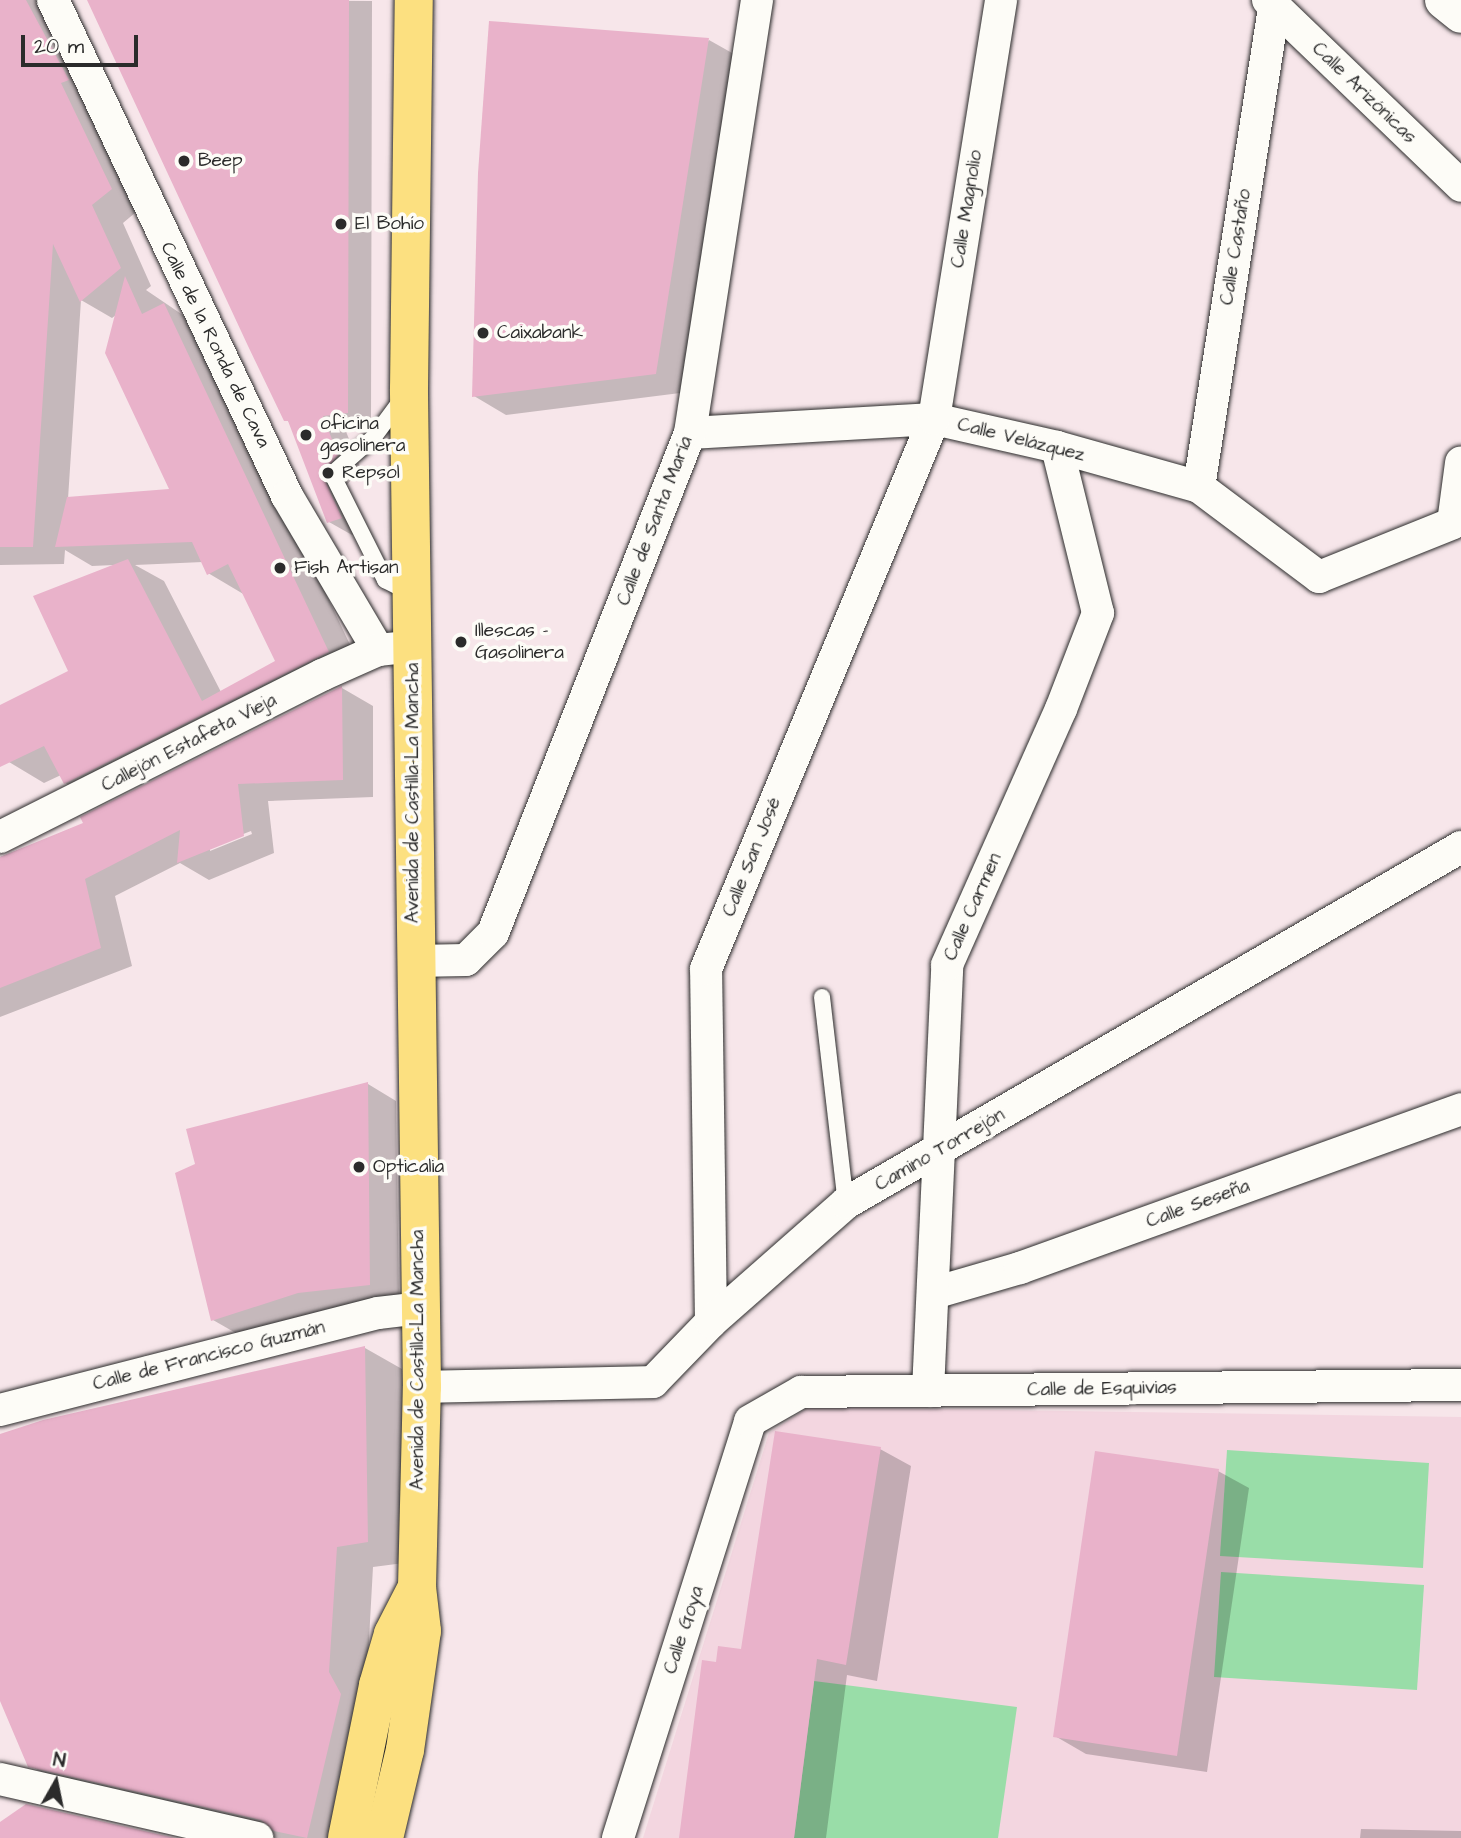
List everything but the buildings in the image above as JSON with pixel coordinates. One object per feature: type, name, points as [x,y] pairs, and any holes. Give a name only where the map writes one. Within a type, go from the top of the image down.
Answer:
[{"type":"main road","name":"Avenida de Castilla-La Mancha","points":[[384,1838],[405,1750],[422,1631],[416,1587],[422,1387],[414,961],[395,648],[412,593],[409,389],[414,0]]},
{"type":"main road","points":[[1444,0],[1461,14]]},
{"type":"main road","name":"Avenida de Castilla-La Mancha","points":[[347,1838],[378,1685],[393,1634],[416,1587]]},
{"type":"street","name":"Calle de la Ronda de Cava","points":[[53,0],[287,496],[395,648]]},
{"type":"street","name":"Calle de Santa María","points":[[414,961],[466,960],[494,933],[690,433],[757,0]]},
{"type":"street","name":"Calle Magnolio","points":[[934,419],[1000,0]]},
{"type":"street","name":"Calle Arizónicas","points":[[1271,3],[1461,186]]},
{"type":"street","name":"Calle Castaño","points":[[1199,487],[1271,3]]},
{"type":"street","name":"Calle Velázquez","points":[[690,433],[934,419],[1057,447],[1199,487],[1319,577],[1452,523],[1461,463]]},
{"type":"street","name":"Calle San José","points":[[711,1322],[706,968],[934,419]]},
{"type":"street","name":"Calle Carmen","points":[[928,1391],[934,1293],[936,1154],[947,965],[1061,709],[1098,613],[1057,447]]},
{"type":"street","name":"Callejón Estafeta Vieja","points":[[0,837],[395,648]]},
{"type":"street","name":"Camino Torrejón","points":[[422,1387],[653,1382],[711,1322],[846,1203],[936,1154],[1461,847]]},
{"type":"street","name":"Calle Seseña","points":[[934,1293],[1020,1268],[1461,1109]]},
{"type":"street","name":"Calle de Francisco Guzmán","points":[[0,1410],[377,1313],[419,1308]]},
{"type":"street","name":"Calle de Esquivias","points":[[750,1421],[801,1392],[1461,1385]]},
{"type":"street","name":"Calle Goya","points":[[618,1838],[750,1421]]},
{"type":"street","points":[[0,1779],[257,1838]]},
{"type":"lane","points":[[409,389],[374,437],[332,474],[385,580],[412,593]]},
{"type":"lane","points":[[822,997],[846,1203]]},
{"type":"shaded area","points":[[809,1407],[1461,1417],[1461,1838],[643,1838],[769,1433]]},
{"type":"green space","points":[[1227,1450],[1429,1463],[1423,1568],[1220,1556]]},
{"type":"green space","points":[[1221,1572],[1424,1585],[1417,1690],[1214,1677]]},
{"type":"green space","points":[[814,1681],[1017,1707],[998,1838],[794,1838]]},
{"type":"place","name":"Beep","points":[[184,161]]},
{"type":"place","name":"El Bohío","points":[[341,224]]},
{"type":"place","name":"Caixabank","points":[[483,333]]},
{"type":"place","name":"oficina gasolinera","points":[[306,435]]},
{"type":"place","name":"Repsol","points":[[328,473]]},
{"type":"place","name":"Fish Artisan","points":[[280,568]]},
{"type":"place","name":"Illescas - Gasolinera","points":[[461,642]]},
{"type":"place","name":"Opticalia","points":[[359,1167]]}]
